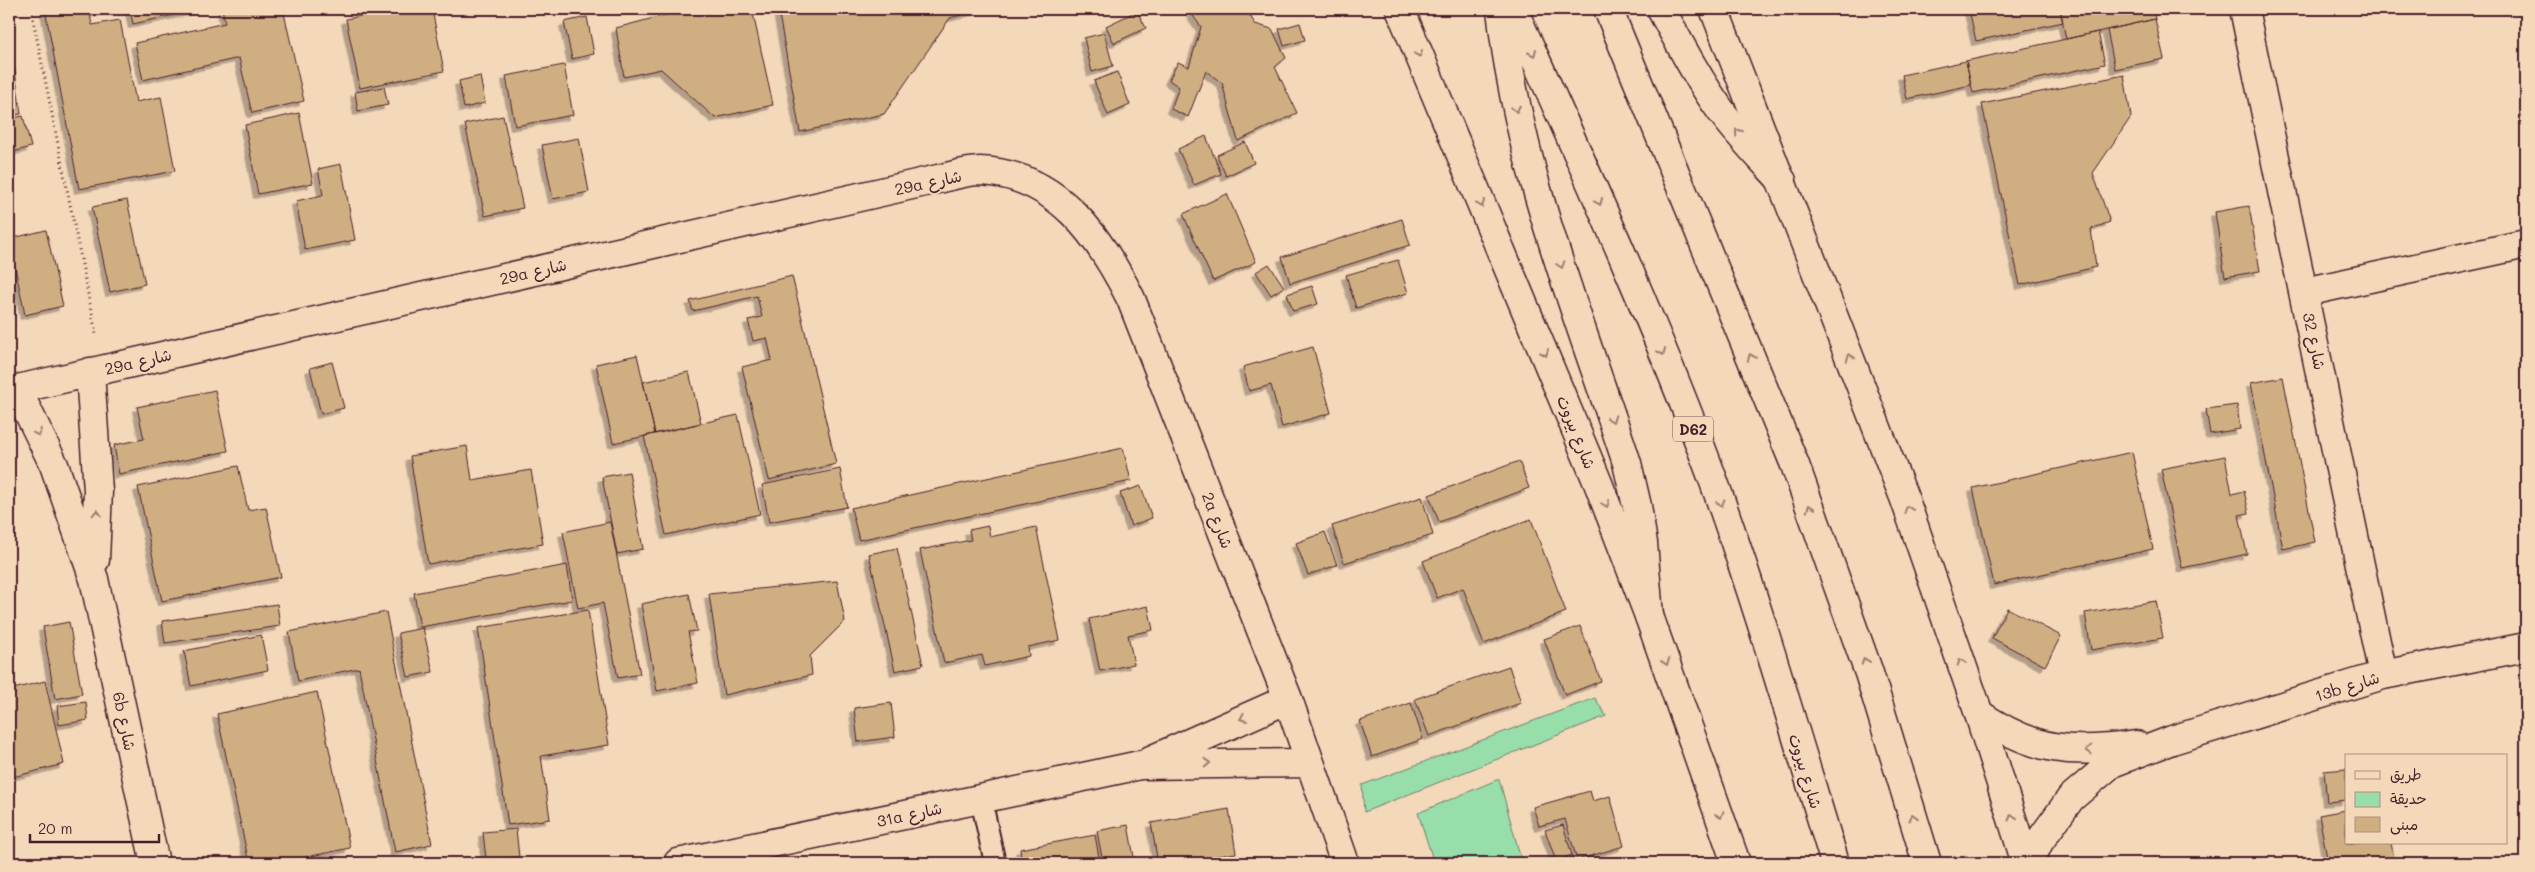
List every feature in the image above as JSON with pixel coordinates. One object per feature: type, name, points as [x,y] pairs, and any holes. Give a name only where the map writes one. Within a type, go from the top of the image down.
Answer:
[{"type":"street","name":"شارع بيروت","points":[[1400,9],[1545,354],[1649,616],[1736,863]]},
{"type":"street","points":[[1501,9],[1508,69],[1519,124],[1536,187],[1627,464],[1642,534],[1649,616]]},
{"type":"street","name":"شارع بيروت","points":[[1514,9],[1586,171],[1714,482],[1768,645],[1835,863]]},
{"type":"street","points":[[1608,9],[1795,465],[1869,673],[1927,863]]},
{"type":"street","points":[[1661,9],[1695,70],[1722,112],[1748,145],[1782,181]]},
{"type":"street","points":[[1714,9],[1905,500],[1980,714],[2028,863]]},
{"type":"street","name":"شارع 32","points":[[2244,9],[2383,674]]},
{"type":"street","name":"29a شارع","points":[[13,390],[938,178],[980,171],[1019,179],[1055,196]]},
{"type":"street","name":"2a شارع","points":[[1055,196],[1086,226],[1106,254],[1131,299],[1288,699],[1345,863]]},
{"type":"street","points":[[2304,292],[2526,244]]},
{"type":"street","name":"6b شارع","points":[[94,579],[98,491],[97,371]]},
{"type":"street","name":"6b شارع","points":[[13,390],[54,465],[94,579],[155,863]]},
{"type":"street","name":"13b شارع","points":[[2028,863],[2053,819],[2090,779],[2112,763],[2172,740],[2383,674],[2526,647]]},
{"type":"street","name":"31a شارع","points":[[1140,765],[1210,732],[1288,699]]},
{"type":"street","name":"13b شارع","points":[[1980,714],[2002,730],[2027,741],[2054,748],[2082,751],[2172,740]]},
{"type":"street","name":"31a شارع","points":[[678,863],[1140,765],[1309,763]]},
{"type":"lane","points":[[981,799],[995,863]]},
{"type":"path","points":[[31,9],[97,371]]},
{"type":"green space","points":[[1595,698],[1606,716],[1364,812],[1362,785]]},
{"type":"green space","points":[[1499,779],[1522,863],[1434,863],[1418,813]]},
{"type":"building","points":[[45,9],[89,9],[92,25],[120,20],[136,102],[161,97],[175,171],[79,189]]},
{"type":"building","points":[[92,9],[113,9],[93,13]]},
{"type":"building","points":[[130,9],[201,9],[133,24]]},
{"type":"building","points":[[222,9],[283,9],[304,101],[252,113],[239,58],[143,80],[135,43],[225,23]]},
{"type":"building","points":[[394,9],[432,9],[444,71],[360,88],[346,19]]},
{"type":"building","points":[[688,9],[752,9],[773,105],[715,118],[661,69],[624,77],[616,28]]},
{"type":"building","points":[[778,9],[983,9],[950,18],[884,114],[800,132]]},
{"type":"building","points":[[1201,9],[1246,9],[1255,24],[1272,29],[1286,58],[1275,67],[1297,113],[1238,141],[1222,83],[1206,71],[1188,117],[1171,109],[1179,87],[1169,80],[1178,62],[1189,67],[1201,27],[1191,13]]},
{"type":"building","points":[[1969,9],[2060,9],[2063,22],[1976,41]]},
{"type":"building","points":[[2060,9],[2153,9],[2155,19],[2066,39]]},
{"type":"building","points":[[1137,11],[1146,28],[1114,43],[1106,26]]},
{"type":"building","points":[[587,17],[594,54],[572,59],[564,22]]},
{"type":"building","points":[[2155,19],[2164,59],[2115,69],[2107,30]]},
{"type":"building","points":[[1300,23],[1305,40],[1284,46],[1279,29]]},
{"type":"building","points":[[2098,32],[2105,64],[1973,93],[1966,61]]},
{"type":"building","points":[[1104,33],[1113,66],[1092,72],[1084,38]]},
{"type":"building","points":[[9,43],[11,43],[21,114],[9,116]]},
{"type":"building","points":[[1966,61],[1971,85],[1907,99],[1902,75]]},
{"type":"building","points":[[564,65],[573,115],[515,126],[506,76]]},
{"type":"building","points":[[1117,72],[1130,105],[1108,115],[1094,81]]},
{"type":"building","points":[[2124,75],[2131,117],[2093,173],[2110,222],[2091,229],[2096,267],[2020,285],[1982,104]]},
{"type":"building","points":[[480,76],[485,103],[464,108],[459,81]]},
{"type":"building","points":[[384,87],[388,105],[358,111],[355,92]]},
{"type":"building","points":[[299,113],[313,183],[258,194],[245,125]]},
{"type":"building","points":[[23,116],[31,147],[9,153],[9,119]]},
{"type":"building","points":[[503,116],[523,208],[485,216],[465,124]]},
{"type":"building","points":[[1206,136],[1221,174],[1194,185],[1178,149]]},
{"type":"building","points":[[579,138],[589,192],[553,199],[542,145]]},
{"type":"building","points":[[1245,142],[1254,163],[1226,176],[1217,155]]},
{"type":"building","points":[[341,164],[355,240],[305,250],[296,201],[323,195],[318,169]]},
{"type":"building","points":[[1227,194],[1256,262],[1213,281],[1183,214]]},
{"type":"building","points":[[127,200],[145,284],[110,292],[92,207]]},
{"type":"building","points":[[2249,206],[2260,271],[2225,277],[2215,212]]},
{"type":"building","points":[[1402,219],[1410,245],[1290,283],[1282,257]]},
{"type":"building","points":[[46,230],[63,306],[25,315],[9,239]]},
{"type":"building","points":[[1398,260],[1408,293],[1356,308],[1346,275]]},
{"type":"building","points":[[1269,264],[1284,287],[1271,295],[1256,272]]},
{"type":"building","points":[[792,276],[836,464],[769,480],[742,367],[772,360],[767,338],[753,341],[748,320],[762,317],[757,296],[693,311],[690,301]]},
{"type":"building","points":[[1312,286],[1318,304],[1293,311],[1287,294]]},
{"type":"building","points":[[1313,347],[1331,413],[1282,427],[1271,385],[1249,391],[1243,367]]},
{"type":"building","points":[[637,355],[655,434],[613,443],[596,364]]},
{"type":"building","points":[[332,362],[344,408],[321,414],[310,368]]},
{"type":"building","points":[[689,372],[701,423],[655,434],[643,382]]},
{"type":"building","points":[[2283,377],[2315,542],[2283,549],[2251,383]]},
{"type":"building","points":[[215,390],[228,451],[119,474],[114,445],[144,439],[137,407]]},
{"type":"building","points":[[2237,405],[2240,429],[2210,434],[2206,409]]},
{"type":"building","points":[[738,415],[760,514],[666,535],[644,436]]},
{"type":"building","points":[[467,446],[472,480],[531,470],[543,544],[428,564],[410,456]]},
{"type":"building","points":[[1123,448],[1131,481],[859,540],[851,508]]},
{"type":"building","points":[[2132,452],[2153,549],[1994,585],[1973,488]]},
{"type":"building","points":[[2225,456],[2232,494],[2244,491],[2249,513],[2239,515],[2247,554],[2182,568],[2161,469]]},
{"type":"building","points":[[1519,461],[1529,488],[1439,522],[1429,495]]},
{"type":"building","points":[[238,466],[248,510],[266,507],[281,577],[162,601],[138,487]]},
{"type":"building","points":[[840,469],[847,507],[769,522],[762,485]]},
{"type":"building","points":[[629,472],[643,549],[617,554],[602,477]]},
{"type":"building","points":[[1141,486],[1152,518],[1131,526],[1120,493]]},
{"type":"building","points":[[1422,497],[1433,535],[1344,563],[1332,526]]},
{"type":"building","points":[[1531,519],[1566,612],[1484,644],[1463,588],[1437,598],[1423,561]]},
{"type":"building","points":[[610,522],[640,674],[618,678],[603,603],[578,608],[563,532]]},
{"type":"building","points":[[988,526],[990,537],[1036,527],[1060,640],[1028,647],[1029,656],[985,666],[982,655],[944,663],[920,550],[971,540],[969,530]]},
{"type":"building","points":[[1325,532],[1337,565],[1308,575],[1296,543]]},
{"type":"building","points":[[897,548],[923,665],[895,671],[869,554]]},
{"type":"building","points":[[567,565],[572,600],[420,627],[414,593]]},
{"type":"building","points":[[837,581],[845,621],[810,656],[812,675],[724,695],[709,594]]},
{"type":"building","points":[[689,594],[697,631],[688,632],[698,683],[657,691],[641,604]]},
{"type":"building","points":[[2156,601],[2163,638],[2091,650],[2085,613]]},
{"type":"building","points":[[277,604],[280,626],[165,643],[162,621]]},
{"type":"building","points":[[1148,606],[1153,630],[1128,635],[1134,664],[1100,671],[1089,619]]},
{"type":"building","points":[[2007,608],[2061,636],[2045,666],[1992,638]]},
{"type":"building","points":[[588,610],[609,745],[541,756],[550,819],[508,825],[478,628]]},
{"type":"building","points":[[386,612],[432,844],[395,852],[359,668],[298,681],[289,632]]},
{"type":"building","points":[[69,622],[82,694],[55,699],[43,627]]},
{"type":"building","points":[[1580,626],[1601,681],[1565,695],[1544,639]]},
{"type":"building","points":[[423,628],[433,672],[408,677],[398,633]]},
{"type":"building","points":[[261,635],[268,670],[191,686],[184,651]]},
{"type":"building","points":[[1509,666],[1521,703],[1429,736],[1415,699]]},
{"type":"building","points":[[45,681],[64,764],[9,778],[9,690]]},
{"type":"building","points":[[317,692],[350,848],[278,863],[249,863],[217,714]]},
{"type":"building","points":[[86,702],[88,720],[59,725],[57,706]]},
{"type":"building","points":[[891,703],[895,737],[858,742],[854,708]]},
{"type":"building","points":[[1411,703],[1423,739],[1372,757],[1360,721]]},
{"type":"building","points":[[2345,769],[2345,800],[2327,802],[2324,771]]},
{"type":"building","points":[[1590,791],[1593,801],[1610,796],[1624,846],[1577,860],[1565,819],[1539,826],[1533,807]]},
{"type":"building","points":[[1229,809],[1236,853],[1178,863],[1158,863],[1151,823]]},
{"type":"building","points":[[2345,810],[2345,844],[2391,844],[2395,863],[2328,863],[2319,815]]},
{"type":"building","points":[[1128,825],[1135,863],[1103,863],[1097,831]]},
{"type":"building","points":[[1563,825],[1572,855],[1556,861],[1545,830]]},
{"type":"building","points":[[516,829],[519,857],[486,859],[483,832]]},
{"type":"building","points":[[1095,835],[1100,863],[1022,863],[1020,849]]},
{"type":"building","points":[[2313,857],[2314,863],[2282,863]]},
{"type":"building","points":[[2484,859],[2484,863],[2450,863]]}]
